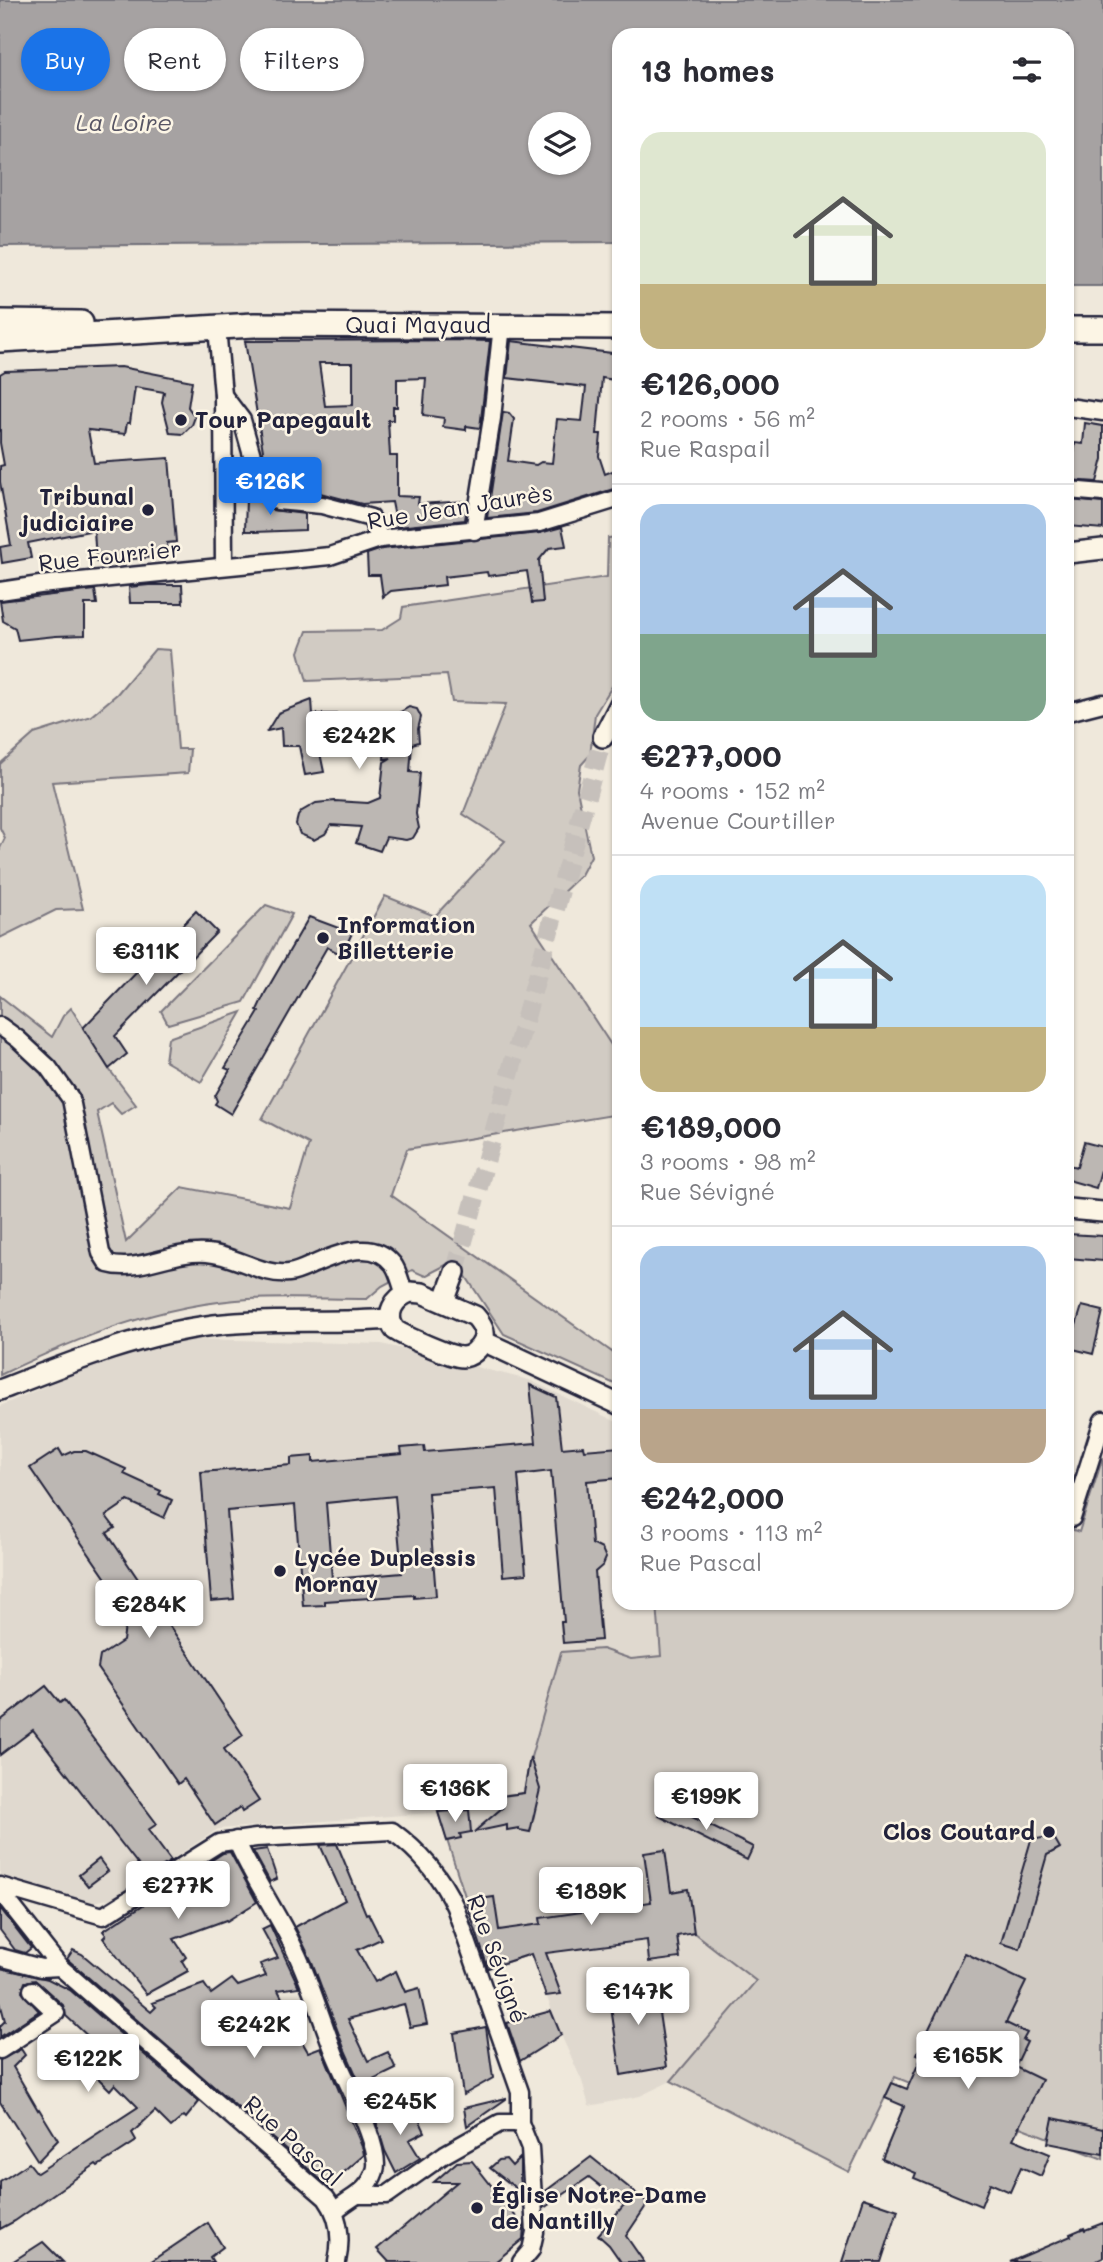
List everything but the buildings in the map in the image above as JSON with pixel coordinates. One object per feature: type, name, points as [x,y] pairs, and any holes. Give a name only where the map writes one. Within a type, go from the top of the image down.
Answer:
[{"type":"main road","name":"Quai Mayaud","points":[[0,322],[217,327],[612,327]]},
{"type":"main road","name":"Quai Mayaud","points":[[0,341],[217,327]]},
{"type":"main road","points":[[1074,329],[1103,329]]},
{"type":"street","points":[[474,531],[492,418],[502,325]]},
{"type":"street","points":[[217,327],[223,395],[224,566]]},
{"type":"street","points":[[223,395],[242,420],[253,459],[277,501],[323,505],[372,518],[380,539]]},
{"type":"street","points":[[1074,408],[1103,412]]},
{"type":"street","points":[[1074,491],[1103,493]]},
{"type":"street","name":"Rue Jean Jaurès","points":[[224,566],[330,556],[380,539],[539,523],[612,500]]},
{"type":"street","points":[[1074,552],[1103,549]]},
{"type":"street","name":"Rue Fourrier","points":[[0,591],[40,584],[224,566]]},
{"type":"street","points":[[1074,710],[1103,703]]},
{"type":"street","points":[[603,737],[612,720]]},
{"type":"street","points":[[0,1026],[48,1067],[71,1099],[101,1253],[108,1264],[121,1268],[173,1255],[207,1253],[239,1260],[272,1273],[291,1273],[341,1253],[365,1250],[386,1258],[394,1265],[405,1294]]},
{"type":"street","points":[[1074,1210],[1103,1212]]},
{"type":"street","points":[[444,1303],[455,1272]]},
{"type":"street","points":[[422,1293],[444,1303],[475,1316],[483,1328],[483,1341],[469,1356],[455,1356],[400,1334],[392,1326],[390,1319],[393,1304],[405,1294],[422,1293]]},
{"type":"street","points":[[0,1390],[110,1349],[170,1332],[270,1321],[390,1319]]},
{"type":"street","points":[[483,1341],[612,1401]]},
{"type":"street","points":[[1074,1505],[1102,1424]]},
{"type":"street","name":"Rue Sévigné","points":[[236,1840],[392,1831],[408,1843],[444,1883],[456,1907],[520,2092],[520,2123],[530,2148],[535,2232],[531,2250],[521,2262]]},
{"type":"street","points":[[0,1888],[103,1916],[219,1843],[236,1840],[252,1876],[289,1937],[307,1976],[334,2054],[365,2121],[377,2163],[375,2173],[360,2195],[335,2211],[340,2248],[337,2262]]},
{"type":"street","name":"Rue Pascal","points":[[0,1888],[60,1967],[326,2198],[335,2211]]},
{"type":"street","points":[[0,1957],[41,1968],[60,1967]]},
{"type":"street","points":[[0,2050],[56,2013],[32,1990]]},
{"type":"street","points":[[360,2195],[387,2195],[445,2154],[500,2123],[520,2123]]},
{"type":"shaded area","points":[[608,538],[612,538],[612,686],[595,714],[590,755],[581,765],[577,789],[591,856],[581,875],[531,923],[612,1046],[612,1115],[407,1149],[391,1195],[612,1352],[612,1383],[504,1334],[465,1275],[446,1265],[425,1276],[412,1270],[382,1286],[367,1299],[249,1299],[216,1302],[152,1315],[90,1336],[0,1375],[0,996],[52,1037],[63,1016],[71,1008],[109,1069],[136,1105],[121,1114],[111,1103],[97,1112],[126,1242],[182,1187],[290,1208],[309,1144],[262,1119],[385,896],[435,916],[505,841],[463,814],[506,704],[452,702],[447,675],[307,681],[299,652],[307,631],[382,630],[401,618],[403,607],[607,577]]},
{"type":"shaded area","points":[[155,649],[170,650],[178,749],[190,749],[188,773],[52,782],[83,909],[56,910],[0,938],[0,848],[5,838],[0,828],[0,764],[34,734],[91,716],[117,694]]},
{"type":"shaded area","points":[[266,905],[292,914],[244,1002],[168,1024],[161,1011]]},
{"type":"shaded area","points":[[242,1012],[201,1082],[165,1061],[168,1038]]},
{"type":"shaded area","name":"Lycée Duplessis Mornay","points":[[156,1338],[382,1344],[529,1380],[612,1420],[612,1610],[658,1610],[661,1656],[631,1659],[602,1649],[525,1793],[455,1801],[456,1811],[218,1829],[112,1898],[93,1902],[0,1877],[0,1406]]},
{"type":"shaded area","points":[[1103,1457],[1103,2159],[1020,2127],[1018,2131],[978,2113],[979,2110],[895,2077],[849,2172],[671,2081],[756,1981],[694,1933],[541,1951],[488,1968],[438,1812],[456,1811],[454,1801],[524,1793],[529,1764],[561,1652],[602,1649],[631,1659],[661,1656],[658,1610],[1074,1610],[1074,1530],[1079,1532]]},
{"type":"shaded area","points":[[694,1933],[756,1981],[671,2081],[640,2096],[589,2106],[582,2081],[561,2035],[531,1954]]},
{"type":"water","name":"La Loire","points":[[0,0],[1103,0],[1103,286],[1074,286],[1074,28],[612,28],[612,242],[0,246]]},
{"type":"tunnel","points":[[455,1272],[603,737]]},
{"type":"place","name":"Tour Papegault","points":[[181,420]]},
{"type":"place","name":"Tribunal judiciaire","points":[[148,510]]},
{"type":"place","name":"Information Billetterie","points":[[323,938]]},
{"type":"place","name":"Lycée Duplessis Mornay","points":[[280,1571]]},
{"type":"place","name":"Clos Coutard","points":[[1049,1832]]},
{"type":"place","name":"Église Notre-Dame de Nantilly","points":[[477,2208]]}]
